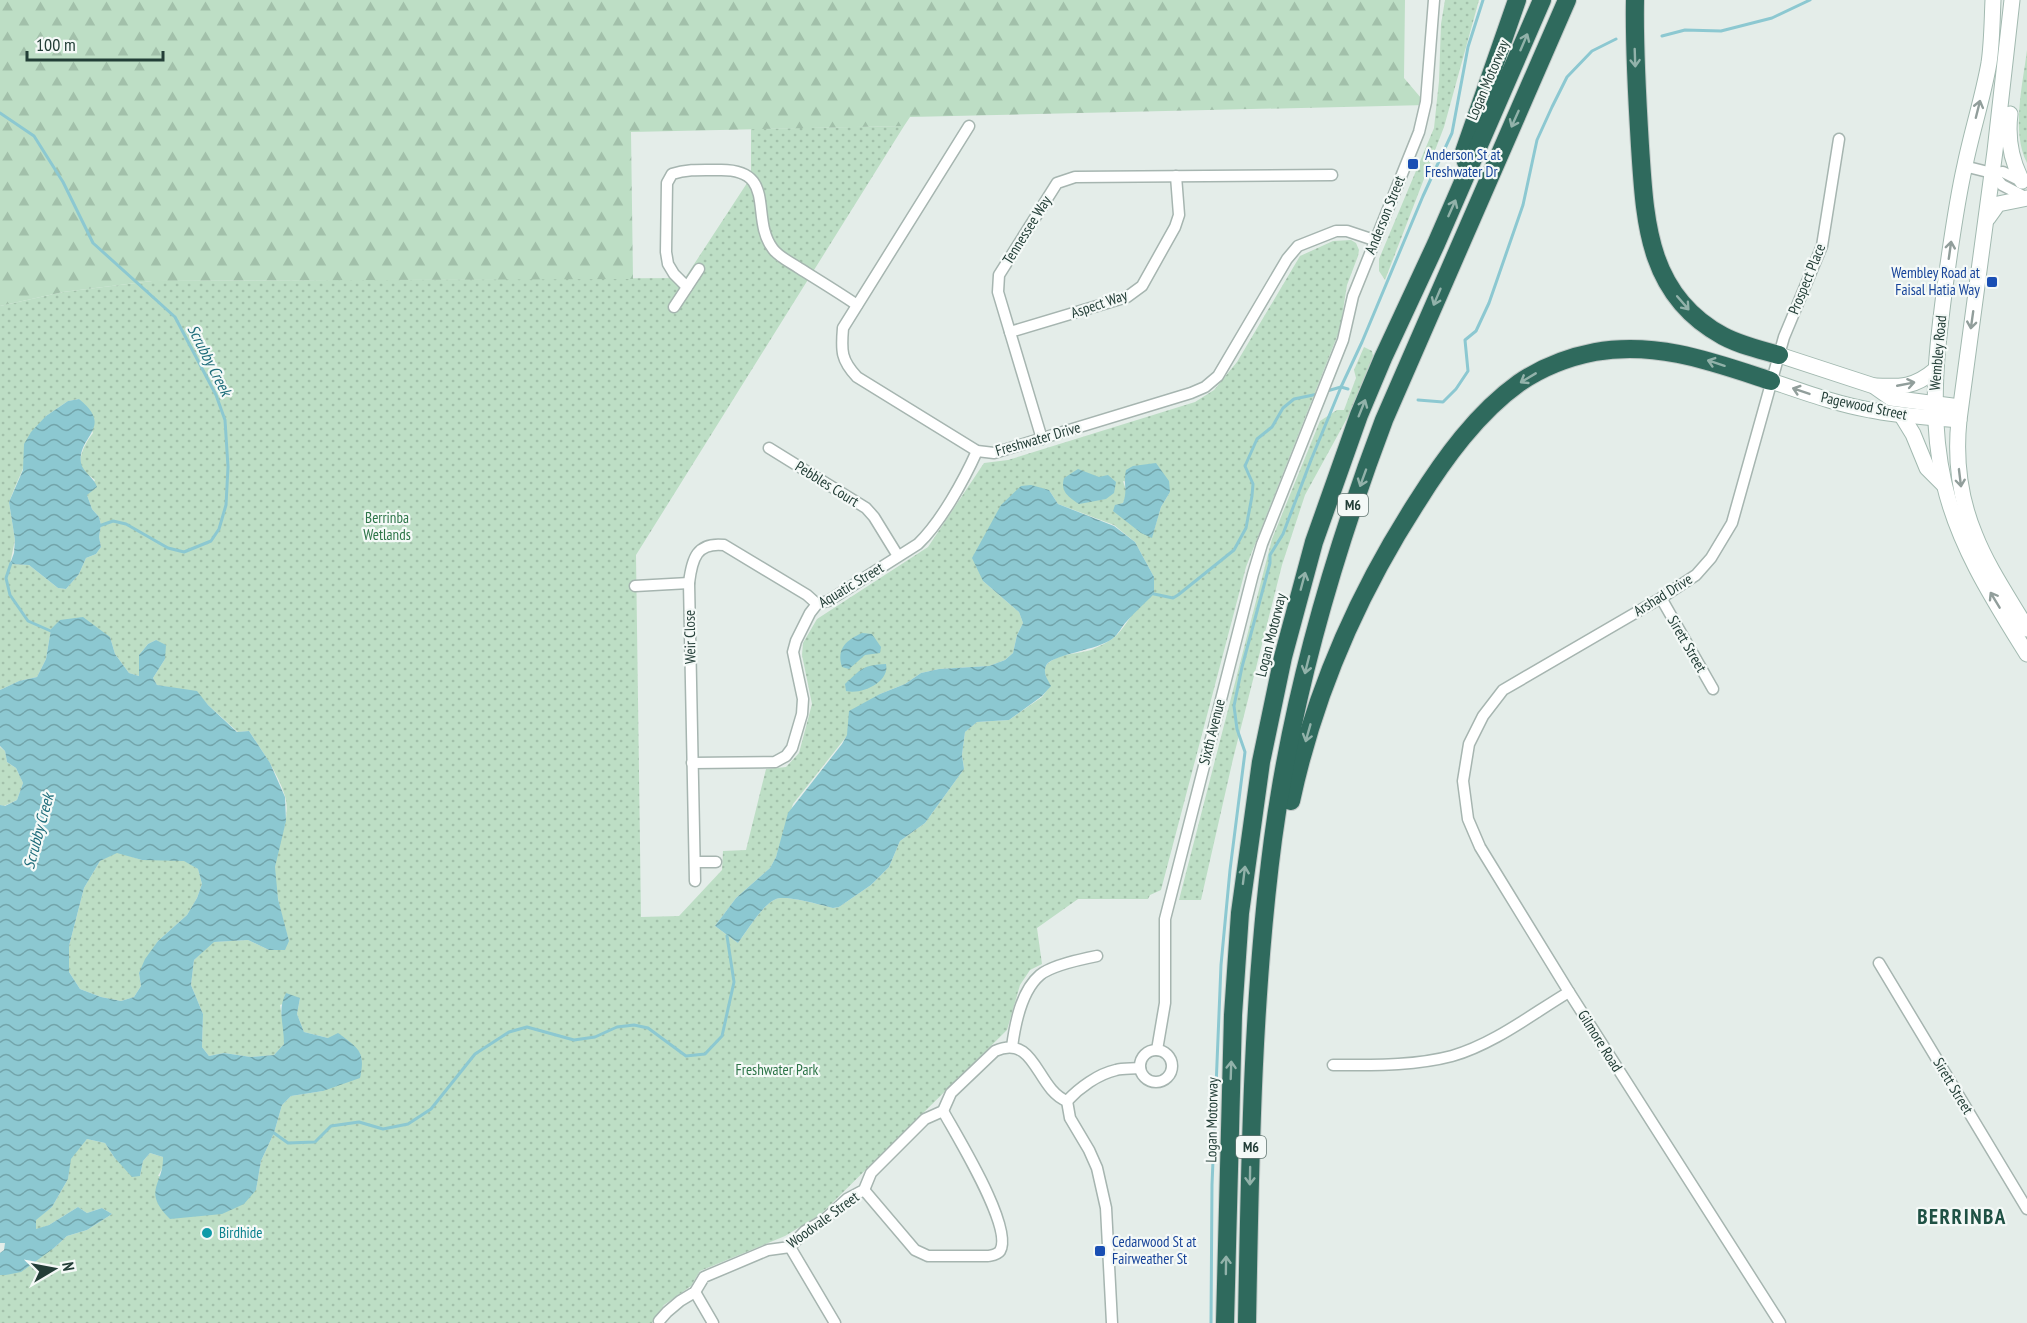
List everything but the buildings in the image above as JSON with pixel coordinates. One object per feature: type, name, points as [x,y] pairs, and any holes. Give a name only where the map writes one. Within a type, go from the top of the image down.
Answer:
[{"type":"highway","points":[[1468,173],[1464,152],[1517,0]]},
{"type":"highway","name":"Logan Motorway","points":[[1225,1323],[1232,1038],[1239,913],[1251,822],[1283,657],[1314,542],[1355,426],[1542,0]]},
{"type":"highway","name":"M6","points":[[1247,1323],[1251,1140],[1259,971],[1273,837],[1308,660],[1341,542],[1371,454],[1567,0]]},
{"type":"highway","points":[[1635,0],[1636,88],[1643,201],[1649,236],[1659,265],[1676,295],[1700,320],[1731,340],[1779,356]]},
{"type":"highway","points":[[1259,971],[1270,938],[1292,795],[1303,750],[1324,684],[1352,617],[1384,555],[1428,484],[1467,433],[1493,404],[1521,381],[1563,361],[1595,352],[1633,349],[1670,351],[1771,381]]},
{"type":"main road","name":"Wembley Road","points":[[1993,0],[1989,63],[1964,166],[1946,278],[1935,370],[1934,411],[1944,485],[1954,516],[1977,568],[2027,654]]},
{"type":"main road","name":"Wembley Road","points":[[2012,0],[1992,174],[1959,413],[1959,472],[1967,514],[1975,537],[2027,629]]},
{"type":"main road","points":[[2008,46],[2015,74],[2008,140],[2017,171],[2025,183]]},
{"type":"main road","points":[[1986,220],[1998,204],[2027,198]]},
{"type":"main road","name":"Pagewood Street","points":[[1779,356],[1874,386],[1891,398],[1934,411],[1959,413]]},
{"type":"main road","points":[[1874,386],[1910,384],[1923,380],[1935,370]]},
{"type":"main road","name":"Pagewood Street","points":[[1771,381],[1853,407],[1902,416],[1934,411]]},
{"type":"main road","points":[[1902,416],[1928,468],[1944,485]]},
{"type":"street","name":"Anderson Street","points":[[1310,423],[1345,334],[1353,296],[1421,124],[1426,102],[1434,0]]},
{"type":"street","name":"Freshwater Drive","points":[[969,126],[843,328],[841,348],[845,364],[856,377],[976,451],[994,453],[1205,387],[1218,376],[1287,259],[1298,246],[1336,231],[1347,231],[1374,240]]},
{"type":"street","name":"Prospect Place","points":[[1771,381],[1786,330],[1822,246],[1839,139]]},
{"type":"street","points":[[1964,166],[1992,174],[2003,172],[2025,183]]},
{"type":"street","points":[[687,287],[668,264],[666,252],[667,183],[672,174],[682,171],[729,169],[751,178],[759,194],[771,247],[857,305]]},
{"type":"street","name":"Tennessee Way","points":[[1042,439],[998,292],[999,275],[1057,183],[1075,177],[1332,174]]},
{"type":"street","points":[[1992,174],[2002,185],[2027,198]]},
{"type":"street","name":"Aspect Way","points":[[1010,332],[1127,297],[1142,286],[1175,227],[1179,215],[1176,176]]},
{"type":"street","points":[[674,307],[699,269]]},
{"type":"street","name":"Arshad Drive","points":[[1469,744],[1483,716],[1503,690],[1661,598],[1696,575],[1711,558],[1732,524],[1771,381]]},
{"type":"street","name":"Sixth Avenue","points":[[1157,1050],[1165,1003],[1165,919],[1253,573],[1262,544],[1310,423]]},
{"type":"street","name":"Pebbles Court","points":[[769,448],[866,508],[898,556]]},
{"type":"street","name":"Aquatic Street","points":[[693,763],[775,762],[786,756],[792,748],[802,714],[803,699],[794,652],[796,640],[810,613],[817,604],[828,601],[918,544],[928,534],[969,470],[976,451]]},
{"type":"street","name":"Weir Close","points":[[695,881],[689,582],[691,565],[699,551],[711,544],[724,545],[807,595],[817,604]]},
{"type":"street","points":[[635,586],[689,582]]},
{"type":"street","name":"Sirett Street","points":[[1661,598],[1713,689]]},
{"type":"street","name":"Gilmore Road","points":[[1469,744],[1463,782],[1468,819],[1480,847],[1569,992],[1780,1323]]},
{"type":"street","points":[[695,862],[716,862]]},
{"type":"street","points":[[1067,1101],[1058,1097],[1050,1089],[1031,1058],[1012,1047],[1014,1031],[1032,982],[1042,973],[1081,959],[1097,956]]},
{"type":"street","name":"Sirett Street","points":[[1879,963],[2027,1209]]},
{"type":"street","points":[[1333,1065],[1424,1062],[1454,1055],[1481,1045],[1569,992]]},
{"type":"street","name":"Woodvale Street","points":[[659,1321],[667,1311],[695,1292],[704,1277],[768,1250],[790,1247],[805,1231],[824,1220],[847,1199],[864,1190],[871,1173],[878,1165],[925,1119],[943,1111],[951,1093],[995,1051],[1012,1047]]},
{"type":"street","points":[[1157,1050],[1167,1054],[1172,1070],[1166,1079],[1155,1082],[1142,1074],[1140,1063],[1144,1055],[1157,1050]]},
{"type":"street","points":[[1067,1101],[1075,1092],[1102,1075],[1117,1069],[1140,1068]]},
{"type":"street","points":[[1067,1101],[1070,1118],[1097,1168],[1106,1208],[1112,1323]]},
{"type":"street","points":[[864,1190],[915,1250],[928,1256],[988,1256],[996,1255],[1001,1250],[1002,1241],[995,1208],[943,1111]]},
{"type":"street","points":[[790,1247],[835,1323]]},
{"type":"street","points":[[695,1292],[714,1323]]},
{"type":"green space","points":[[0,0],[1405,0],[1404,78],[1427,105],[910,117],[904,126],[631,132],[633,279],[152,281],[63,292],[0,306]]},
{"type":"green space","points":[[1445,0],[1479,0],[1444,127],[1385,280],[1379,271],[1379,259],[1434,128],[1439,81],[1441,24]]},
{"type":"green space","points":[[2027,50],[2027,163],[2022,151],[2019,122]]},
{"type":"green space","name":"Berrinba Wetlands","points":[[904,126],[636,555],[641,917],[679,916],[722,870],[723,851],[746,850],[766,769],[786,767],[799,753],[812,704],[802,655],[803,643],[817,619],[928,547],[984,463],[1008,460],[1195,402],[1214,390],[1237,362],[1300,256],[1333,241],[1351,240],[1356,243],[1359,250],[1358,256],[1347,285],[1340,329],[1246,567],[1161,890],[1150,895],[1148,899],[1078,899],[1037,928],[1042,964],[1030,970],[1020,985],[1007,1030],[821,1214],[785,1236],[700,1271],[691,1286],[664,1305],[652,1323],[0,1323],[0,1275],[6,1275],[54,1248],[67,1236],[87,1230],[112,1214],[102,1208],[87,1213],[78,1207],[49,1225],[36,1230],[35,1220],[52,1207],[68,1179],[70,1159],[87,1139],[105,1143],[114,1157],[140,1176],[143,1161],[150,1153],[163,1157],[163,1167],[158,1176],[256,1190],[261,1161],[274,1133],[282,1105],[291,1096],[323,1091],[328,1038],[304,1032],[297,1014],[300,998],[280,1005],[284,1044],[274,1055],[251,1057],[224,1053],[209,1056],[202,1047],[203,1014],[191,985],[194,960],[213,942],[248,940],[269,950],[289,941],[281,914],[275,878],[276,860],[287,806],[282,787],[274,771],[249,731],[238,732],[196,692],[157,685],[153,678],[165,659],[156,640],[148,644],[139,655],[139,676],[129,673],[115,654],[110,637],[51,629],[46,659],[37,677],[19,681],[0,690],[0,306],[63,292],[152,281],[685,278],[751,177],[751,129]],"holes":[[[79,399],[93,433],[81,455],[81,465],[83,470],[95,480],[87,495],[92,509],[99,517],[101,547],[96,554],[86,558],[79,574],[66,589],[58,588],[29,565],[10,564],[15,540],[9,502],[46,416],[68,401]],[[1123,481],[1170,492],[1161,507],[1152,537],[1115,506],[1123,503],[1127,493]],[[1049,490],[1058,504],[1114,525],[1135,542],[1154,577],[1129,620],[1112,639],[1091,650],[1060,656],[1048,664],[1045,673],[1050,686],[1042,697],[1009,720],[977,722],[965,732],[962,755],[964,769],[925,823],[900,841],[889,867],[871,885],[839,907],[833,908],[795,899],[776,899],[760,912],[738,943],[715,926],[736,898],[770,868],[776,857],[793,804],[880,694],[905,684],[921,673],[939,669],[989,666],[1005,660],[1013,653],[1017,635],[1023,623],[1019,612],[983,581]]]},
{"type":"green space","points":[[1364,347],[1372,351],[1373,356],[1351,411],[1305,495],[1282,565],[1233,759],[1201,900],[1179,900],[1272,539],[1320,421],[1337,410],[1344,410],[1356,378],[1354,370]]},
{"type":"green space","points":[[0,747],[5,751],[7,762],[16,768],[23,783],[17,800],[4,806],[0,805]]},
{"type":"green space","points":[[117,852],[142,860],[184,860],[198,869],[202,884],[187,915],[158,941],[139,973],[141,986],[134,997],[121,1001],[80,989],[69,972],[69,946],[84,888],[100,861]]},
{"type":"water","points":[[79,399],[94,417],[92,432],[81,454],[81,463],[97,487],[87,495],[92,509],[99,517],[101,547],[96,554],[86,558],[79,574],[66,589],[58,588],[29,565],[10,564],[15,540],[9,502],[23,470],[24,444],[31,432],[46,416],[68,401]]},
{"type":"water","points":[[1156,463],[1169,481],[1170,492],[1161,507],[1152,538],[1141,533],[1113,511],[1115,505],[1123,503],[1126,470],[1133,466]]},
{"type":"water","points":[[1078,469],[1099,477],[1108,475],[1116,482],[1114,493],[1106,499],[1079,504],[1066,494],[1063,487],[1064,478]]},
{"type":"water","points":[[1031,485],[1049,490],[1058,504],[1114,526],[1135,542],[1154,577],[1154,594],[1112,639],[1097,646],[1059,657],[1047,664],[1045,672],[1051,686],[1042,696],[1009,720],[977,722],[965,732],[962,755],[964,769],[925,823],[900,841],[889,867],[871,885],[839,907],[833,908],[795,899],[776,899],[760,912],[738,943],[715,926],[736,898],[770,868],[776,857],[788,813],[847,735],[849,711],[880,694],[905,684],[921,673],[939,669],[989,666],[1005,660],[1013,653],[1017,635],[1023,623],[1019,612],[983,581],[972,558],[1001,505],[1021,486]]},
{"type":"water","points":[[83,617],[110,637],[115,654],[129,673],[139,676],[139,655],[148,644],[156,640],[166,645],[165,659],[153,678],[157,685],[197,691],[208,705],[237,732],[249,731],[270,763],[285,797],[286,821],[275,867],[278,899],[289,941],[285,950],[269,950],[248,940],[214,942],[194,960],[191,985],[203,1014],[202,1047],[209,1056],[224,1053],[251,1057],[274,1055],[284,1044],[281,1011],[286,993],[300,998],[297,1014],[304,1032],[328,1038],[338,1033],[359,1051],[362,1069],[360,1078],[323,1091],[291,1096],[282,1105],[274,1133],[261,1161],[256,1190],[244,1204],[222,1214],[170,1219],[161,1209],[155,1194],[163,1157],[150,1153],[143,1161],[140,1176],[132,1177],[105,1143],[87,1139],[71,1159],[68,1179],[52,1207],[36,1220],[36,1229],[49,1225],[78,1207],[87,1213],[102,1208],[112,1214],[87,1230],[67,1236],[21,1272],[0,1275],[0,1253],[4,1250],[5,1243],[0,1243],[0,805],[5,806],[17,800],[23,783],[16,768],[7,762],[5,751],[0,746],[0,690],[19,681],[37,677],[46,659],[51,629],[60,620]],"holes":[[[117,853],[142,860],[184,861],[198,869],[202,884],[197,898],[187,915],[158,941],[145,959],[139,973],[141,986],[134,997],[121,1001],[80,989],[69,972],[69,946],[84,888],[100,861]]]},
{"type":"water","points":[[862,633],[872,634],[881,647],[880,653],[865,655],[849,669],[842,667],[840,655],[844,646]]},
{"type":"water","points":[[886,664],[884,676],[879,682],[860,691],[846,691],[845,684],[859,671],[872,665]]},
{"type":"waterway","points":[[1211,1323],[1212,1185],[1221,965],[1245,752],[1237,729],[1234,706],[1242,667],[1270,563],[1270,555],[1283,534],[1341,387],[1452,133],[1468,47],[1483,0]]},
{"type":"waterway","points":[[1662,36],[1685,30],[1721,31],[1772,18],[1810,0]]},
{"type":"waterway","points":[[1418,400],[1443,402],[1456,389],[1468,371],[1465,340],[1476,331],[1489,303],[1523,205],[1537,140],[1567,77],[1592,51],[1616,39]]},
{"type":"waterway","name":"Scrubby Creek","points":[[0,113],[34,136],[63,182],[93,243],[175,317],[216,395],[225,420],[228,467],[226,505],[219,529],[211,541],[184,552],[168,548],[126,524],[113,521],[99,526]]},
{"type":"waterway","points":[[1327,391],[1341,387],[1348,389]]},
{"type":"waterway","points":[[1154,594],[1173,598],[1234,550],[1246,528],[1253,484],[1245,466],[1257,439],[1272,427],[1283,408],[1294,399],[1318,394]]},
{"type":"waterway","name":"Scrubby Creek","points":[[11,563],[6,578],[10,595],[28,621],[53,632]]},
{"type":"waterway","points":[[274,1133],[288,1143],[315,1142],[331,1126],[359,1122],[383,1129],[408,1124],[431,1109],[475,1054],[509,1032],[527,1027],[574,1040],[595,1037],[617,1027],[634,1025],[648,1028],[686,1056],[705,1054],[722,1036],[734,982],[727,936]]},
{"type":"place","name":"Anderson St at Freshwater Dr","points":[[1413,164]]},
{"type":"place","name":"Wembley Road at Faisal Hatia Way","points":[[1992,282]]},
{"type":"place","name":"Birdhide","points":[[207,1233]]},
{"type":"place","name":"Cedarwood St at Fairweather St","points":[[1100,1251]]},
{"type":"district","name":"BERRINBA","points":[[1962,1217]]},
{"type":"park label","name":"Freshwater Park","points":[[777,1070]]}]
